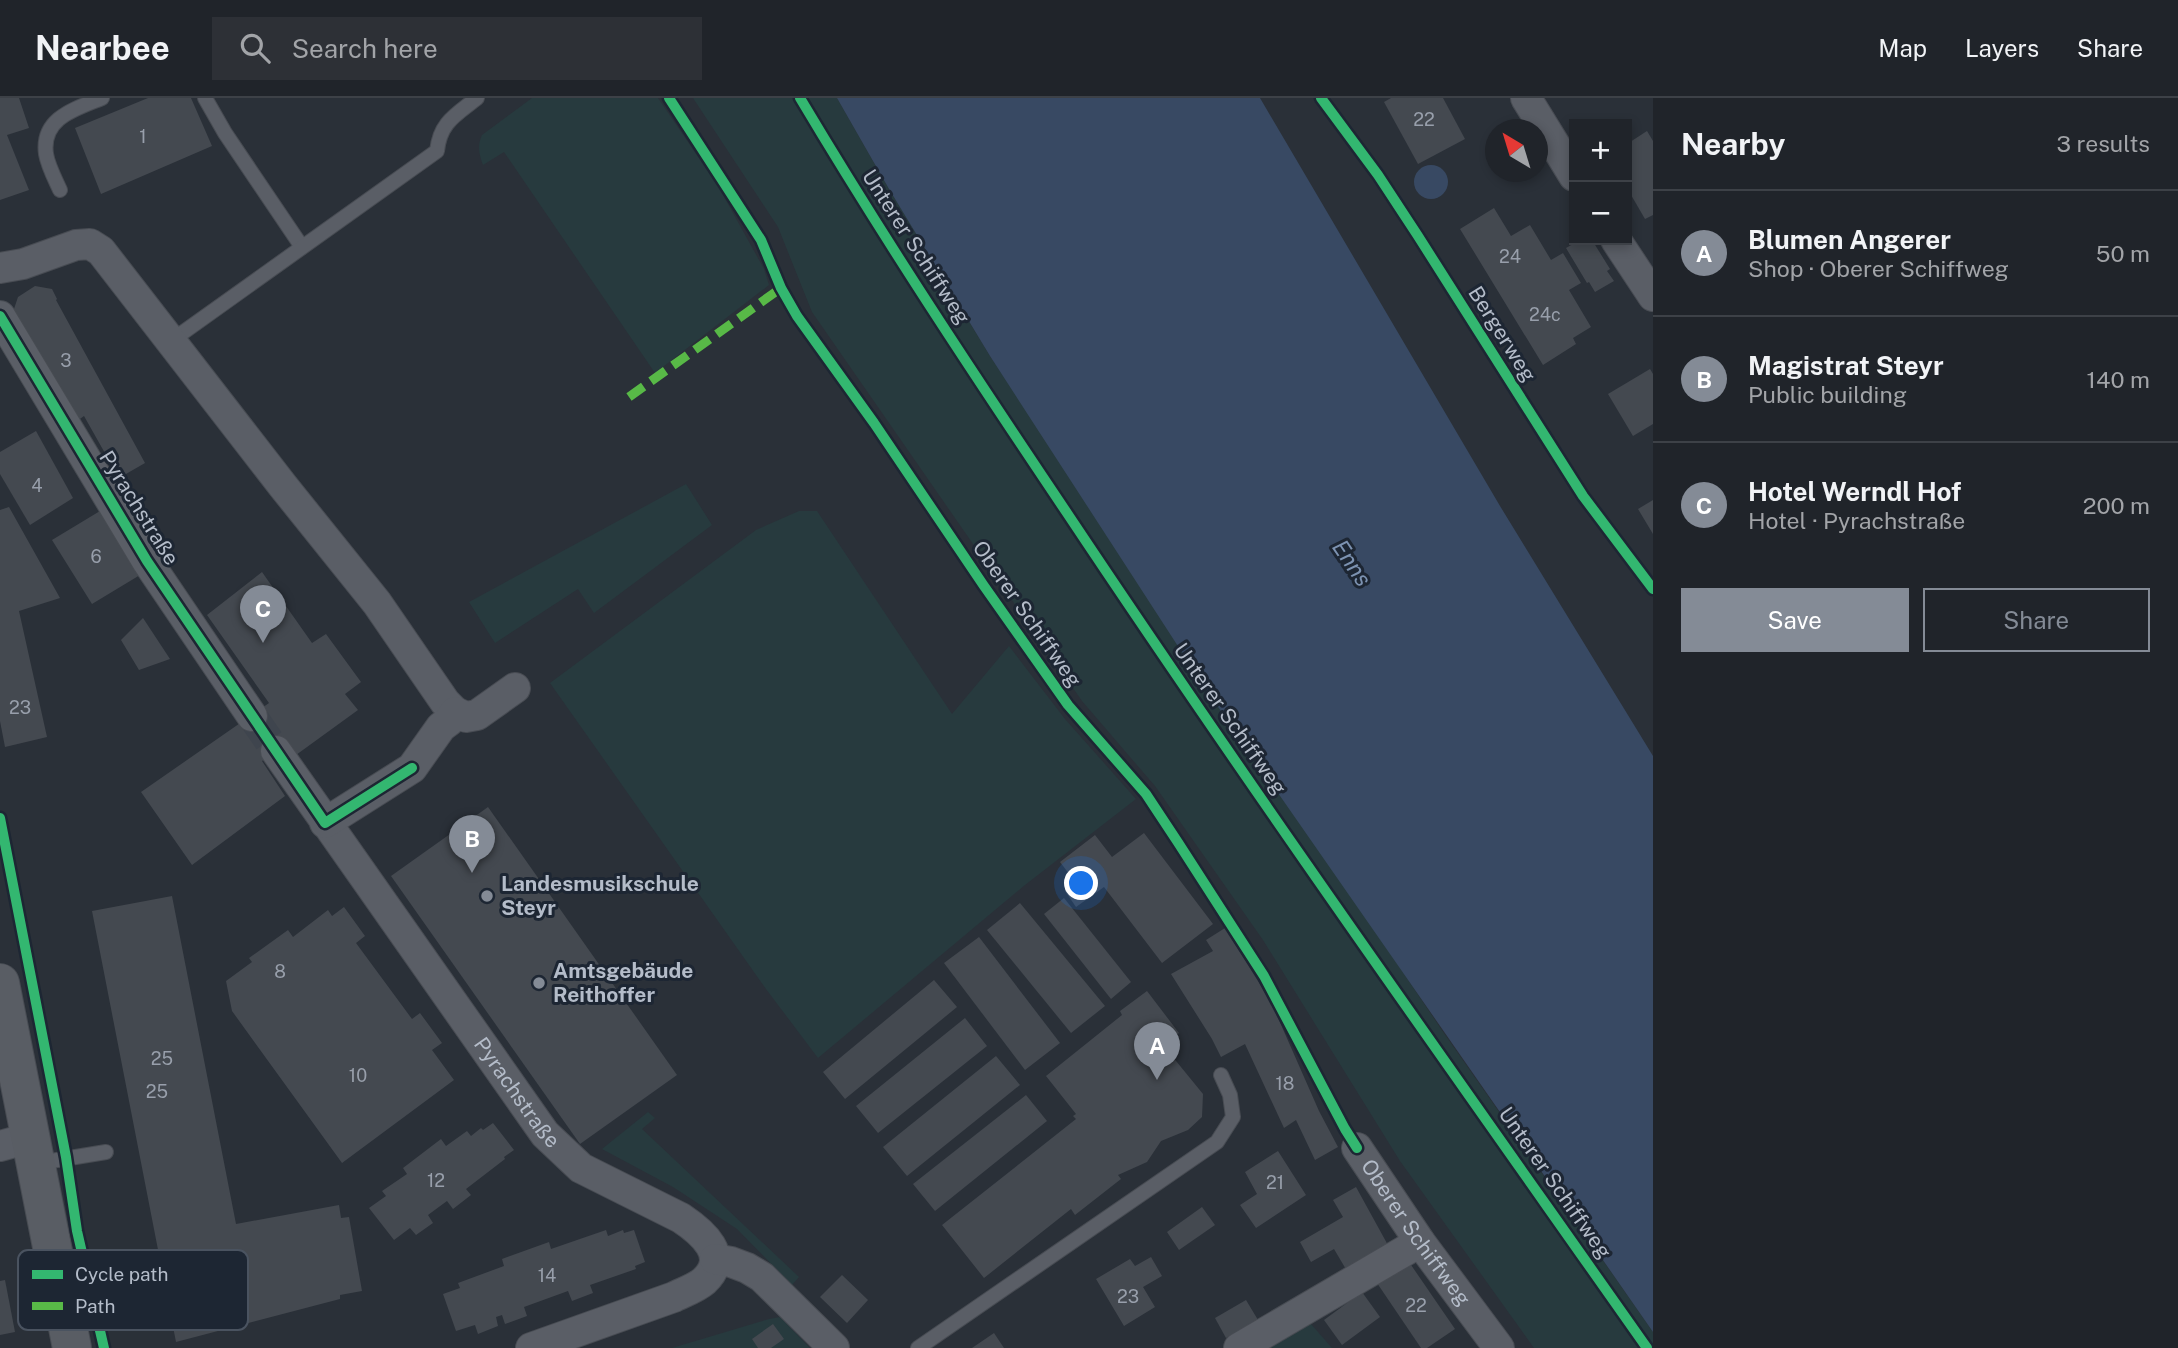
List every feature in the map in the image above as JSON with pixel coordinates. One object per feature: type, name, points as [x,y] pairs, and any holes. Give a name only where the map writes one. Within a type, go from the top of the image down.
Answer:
[{"type":"street","points":[[1526,98],[1569,168]]},
{"type":"street","points":[[0,268],[23,264],[76,245],[90,244],[101,251],[377,603],[445,702],[455,712],[466,717],[477,715],[515,688]]},
{"type":"street","points":[[1619,245],[1653,296]]},
{"type":"street","name":"Pyrachstraße","points":[[0,316],[147,561],[251,716]]},
{"type":"street","points":[[326,823],[412,768],[440,727],[449,721],[455,712]]},
{"type":"street","name":"Pyrachstraße","points":[[276,751],[545,1134],[581,1168],[658,1205],[696,1228],[713,1247],[715,1259]]},
{"type":"street","points":[[0,982],[21,1149],[47,1250]]},
{"type":"street","name":"Oberer Schiffweg","points":[[1357,1148],[1420,1242],[1499,1348]]},
{"type":"street","points":[[1239,1348],[1420,1242]]},
{"type":"street","points":[[531,1348],[674,1297],[705,1280],[715,1259],[747,1268],[762,1277],[834,1348]]},
{"type":"street","points":[[67,1330],[72,1348]]},
{"type":"lane","points":[[60,190],[46,156],[46,139],[50,127],[67,113],[102,98]]},
{"type":"lane","points":[[205,98],[225,133],[302,247]]},
{"type":"lane","points":[[171,341],[437,151],[444,124],[477,98]]},
{"type":"lane","points":[[918,1348],[1217,1142],[1233,1117],[1230,1094],[1221,1075]]},
{"type":"lane","points":[[21,1149],[106,1152]]},
{"type":"green space","points":[[532,98],[658,98],[718,186],[764,269],[769,285],[655,373],[504,152],[483,165],[479,150],[482,135]]},
{"type":"green space","points":[[693,98],[837,98],[990,356],[1441,1029],[1653,1332],[1653,1348],[1534,1348],[1400,1161],[1263,940],[1155,786],[1082,701],[812,312],[778,227]]},
{"type":"green space","points":[[686,484],[712,525],[594,613],[578,589],[495,643],[469,602]]},
{"type":"green space","points":[[799,511],[817,511],[952,714],[1009,646],[1065,719],[1136,799],[1025,885],[818,1058],[766,989],[550,683],[756,530]]},
{"type":"green space","points":[[648,1112],[655,1118],[642,1129],[799,1277],[792,1285],[737,1229],[673,1187],[602,1149]]},
{"type":"green space","points":[[780,1317],[810,1348],[672,1348],[769,1319]]},
{"type":"green space","points":[[1297,1323],[1311,1324],[1332,1348],[1255,1348]]},
{"type":"water","name":"Enns","points":[[837,98],[1260,98],[1500,506],[1653,756],[1653,1332],[1207,691],[990,356]]},
{"type":"water","points":[[1431,165],[1443,170],[1448,182],[1443,194],[1431,199],[1419,194],[1414,182],[1419,170]]},
{"type":"building","points":[[0,98],[19,98],[29,128],[7,135],[29,190],[0,200]]},
{"type":"building","points":[[148,98],[191,98],[212,146],[101,194],[75,128]]},
{"type":"building","points":[[1391,98],[1443,98],[1465,139],[1418,164],[1384,102]]},
{"type":"building","points":[[1647,131],[1653,141],[1653,215],[1645,219],[1632,197],[1632,141]]},
{"type":"building","points":[[1494,208],[1511,236],[1530,225],[1551,260],[1563,253],[1581,283],[1569,290],[1591,327],[1573,338],[1576,344],[1543,365],[1460,229]]},
{"type":"building","points":[[1571,245],[1595,245],[1614,281],[1595,292],[1566,248]]},
{"type":"building","points":[[35,286],[52,289],[145,463],[119,478],[84,416],[77,421],[13,312],[18,297]]},
{"type":"building","points":[[1650,369],[1653,374],[1653,424],[1633,436],[1608,394]]},
{"type":"building","points":[[36,431],[73,498],[30,525],[0,474],[0,452]]},
{"type":"building","points":[[1653,500],[1653,534],[1638,509]]},
{"type":"building","points":[[9,507],[60,598],[19,611],[47,737],[5,747],[0,721],[0,510]]},
{"type":"building","points":[[100,511],[140,575],[92,604],[52,540]]},
{"type":"building","points":[[262,572],[312,643],[326,634],[361,682],[345,694],[358,710],[296,755],[287,743],[262,761],[285,796],[192,865],[141,792],[269,703],[207,615]]},
{"type":"building","points":[[143,618],[170,659],[139,670],[121,640]]},
{"type":"building","name":"Amtsgebäude Reithoffer","points":[[488,807],[677,1075],[580,1144],[391,876]]},
{"type":"building","points":[[1144,833],[1213,924],[1162,963],[1104,887],[1076,907],[1065,891],[1076,883],[1060,862],[1095,835],[1112,857]]},
{"type":"building","points":[[172,896],[236,1224],[339,1205],[341,1218],[349,1217],[362,1291],[340,1295],[340,1299],[248,1323],[248,1250],[158,1250],[92,911]]},
{"type":"building","points":[[1064,898],[1131,982],[1111,999],[1044,914]]},
{"type":"building","points":[[1020,903],[1105,1006],[1071,1033],[987,930]]},
{"type":"building","points":[[344,907],[365,936],[356,943],[412,1019],[420,1013],[442,1043],[432,1050],[454,1080],[342,1163],[232,1011],[226,981],[252,962],[249,958],[288,930],[293,937],[328,910],[332,916]]},
{"type":"building","points":[[1225,928],[1271,1002],[1319,1111],[1338,1147],[1315,1160],[1296,1120],[1284,1128],[1245,1044],[1221,1057],[1171,974],[1213,951],[1206,940]]},
{"type":"building","points":[[979,937],[1060,1043],[1025,1070],[944,963]]},
{"type":"building","points":[[934,980],[957,1007],[845,1099],[823,1072]]},
{"type":"building","points":[[1147,991],[1179,1033],[1163,1045],[1203,1094],[1202,1117],[1188,1130],[1161,1141],[1147,1162],[1118,1175],[1121,1179],[1075,1215],[1071,1209],[984,1278],[942,1225],[1076,1119],[1073,1116],[1076,1114],[1046,1076],[1122,1015],[1120,1011]]},
{"type":"building","points":[[965,1018],[987,1046],[878,1133],[856,1106]]},
{"type":"building","points":[[996,1056],[1020,1085],[907,1176],[883,1147]]},
{"type":"building","points":[[1026,1095],[1047,1121],[935,1211],[913,1184]]},
{"type":"building","points":[[493,1123],[514,1150],[466,1189],[471,1195],[453,1209],[447,1201],[428,1215],[433,1223],[416,1235],[410,1228],[394,1240],[369,1208],[386,1196],[382,1191],[407,1174],[403,1168],[441,1139],[446,1146],[467,1131],[471,1136]]},
{"type":"building","points":[[1278,1151],[1306,1195],[1256,1228],[1240,1205],[1257,1194],[1245,1172]]},
{"type":"building","points":[[1356,1187],[1389,1247],[1347,1271],[1334,1249],[1311,1262],[1300,1242],[1343,1217],[1333,1200]]},
{"type":"building","points":[[1202,1207],[1215,1225],[1179,1250],[1167,1232]]},
{"type":"building","points":[[606,1230],[608,1236],[623,1230],[624,1233],[634,1230],[645,1262],[635,1266],[636,1269],[590,1285],[593,1293],[572,1301],[568,1291],[524,1307],[527,1316],[505,1324],[502,1315],[496,1317],[498,1326],[478,1334],[475,1325],[456,1331],[443,1294],[460,1288],[458,1283],[504,1266],[502,1259],[549,1242],[551,1249]]},
{"type":"building","points":[[1151,1257],[1162,1276],[1143,1287],[1155,1307],[1124,1326],[1096,1279],[1130,1259],[1135,1266]]},
{"type":"building","points":[[1409,1262],[1455,1329],[1427,1348],[1421,1348],[1377,1283]]},
{"type":"building","points":[[842,1275],[868,1300],[847,1323],[820,1297]]},
{"type":"building","points":[[5,1280],[15,1332],[0,1335],[0,1281]]},
{"type":"building","points":[[1362,1292],[1380,1317],[1342,1345],[1324,1320]]},
{"type":"building","points":[[1246,1300],[1258,1320],[1226,1338],[1215,1318]]},
{"type":"building","points":[[773,1324],[784,1339],[771,1348],[758,1348],[752,1339]]},
{"type":"building","points":[[174,1330],[222,1330],[176,1342]]},
{"type":"building","points":[[994,1333],[1004,1348],[972,1348]]},
{"type":"tunnel","points":[[252,716],[276,751]]},
{"type":"marked path","points":[[629,397],[781,288]]},
{"type":"cycle path","points":[[669,98],[761,240],[781,288],[797,316],[1068,705],[1146,794],[1179,844],[1264,976],[1357,1148]]},
{"type":"cycle path","name":"Unterer Schiffweg","points":[[800,98],[930,307],[1138,618],[1354,932],[1647,1348]]},
{"type":"cycle path","name":"Bergerweg","points":[[1321,98],[1378,175],[1583,496],[1653,589]]},
{"type":"cycle path","points":[[0,316],[147,561],[325,823],[412,768]]},
{"type":"cycle path","points":[[0,818],[81,1250]]},
{"type":"cycle path","points":[[100,1330],[104,1348]]},
{"type":"place","name":"Hotel Werndl Hof","points":[[263,643]]},
{"type":"place","name":"Magistrat Steyr","points":[[472,873]]},
{"type":"place","name":"Landesmusikschule Steyr","points":[[487,896]]},
{"type":"place","name":"Amtsgebäude Reithoffer","points":[[539,983]]},
{"type":"place","name":"Blumen Angerer","points":[[1157,1080]]}]
